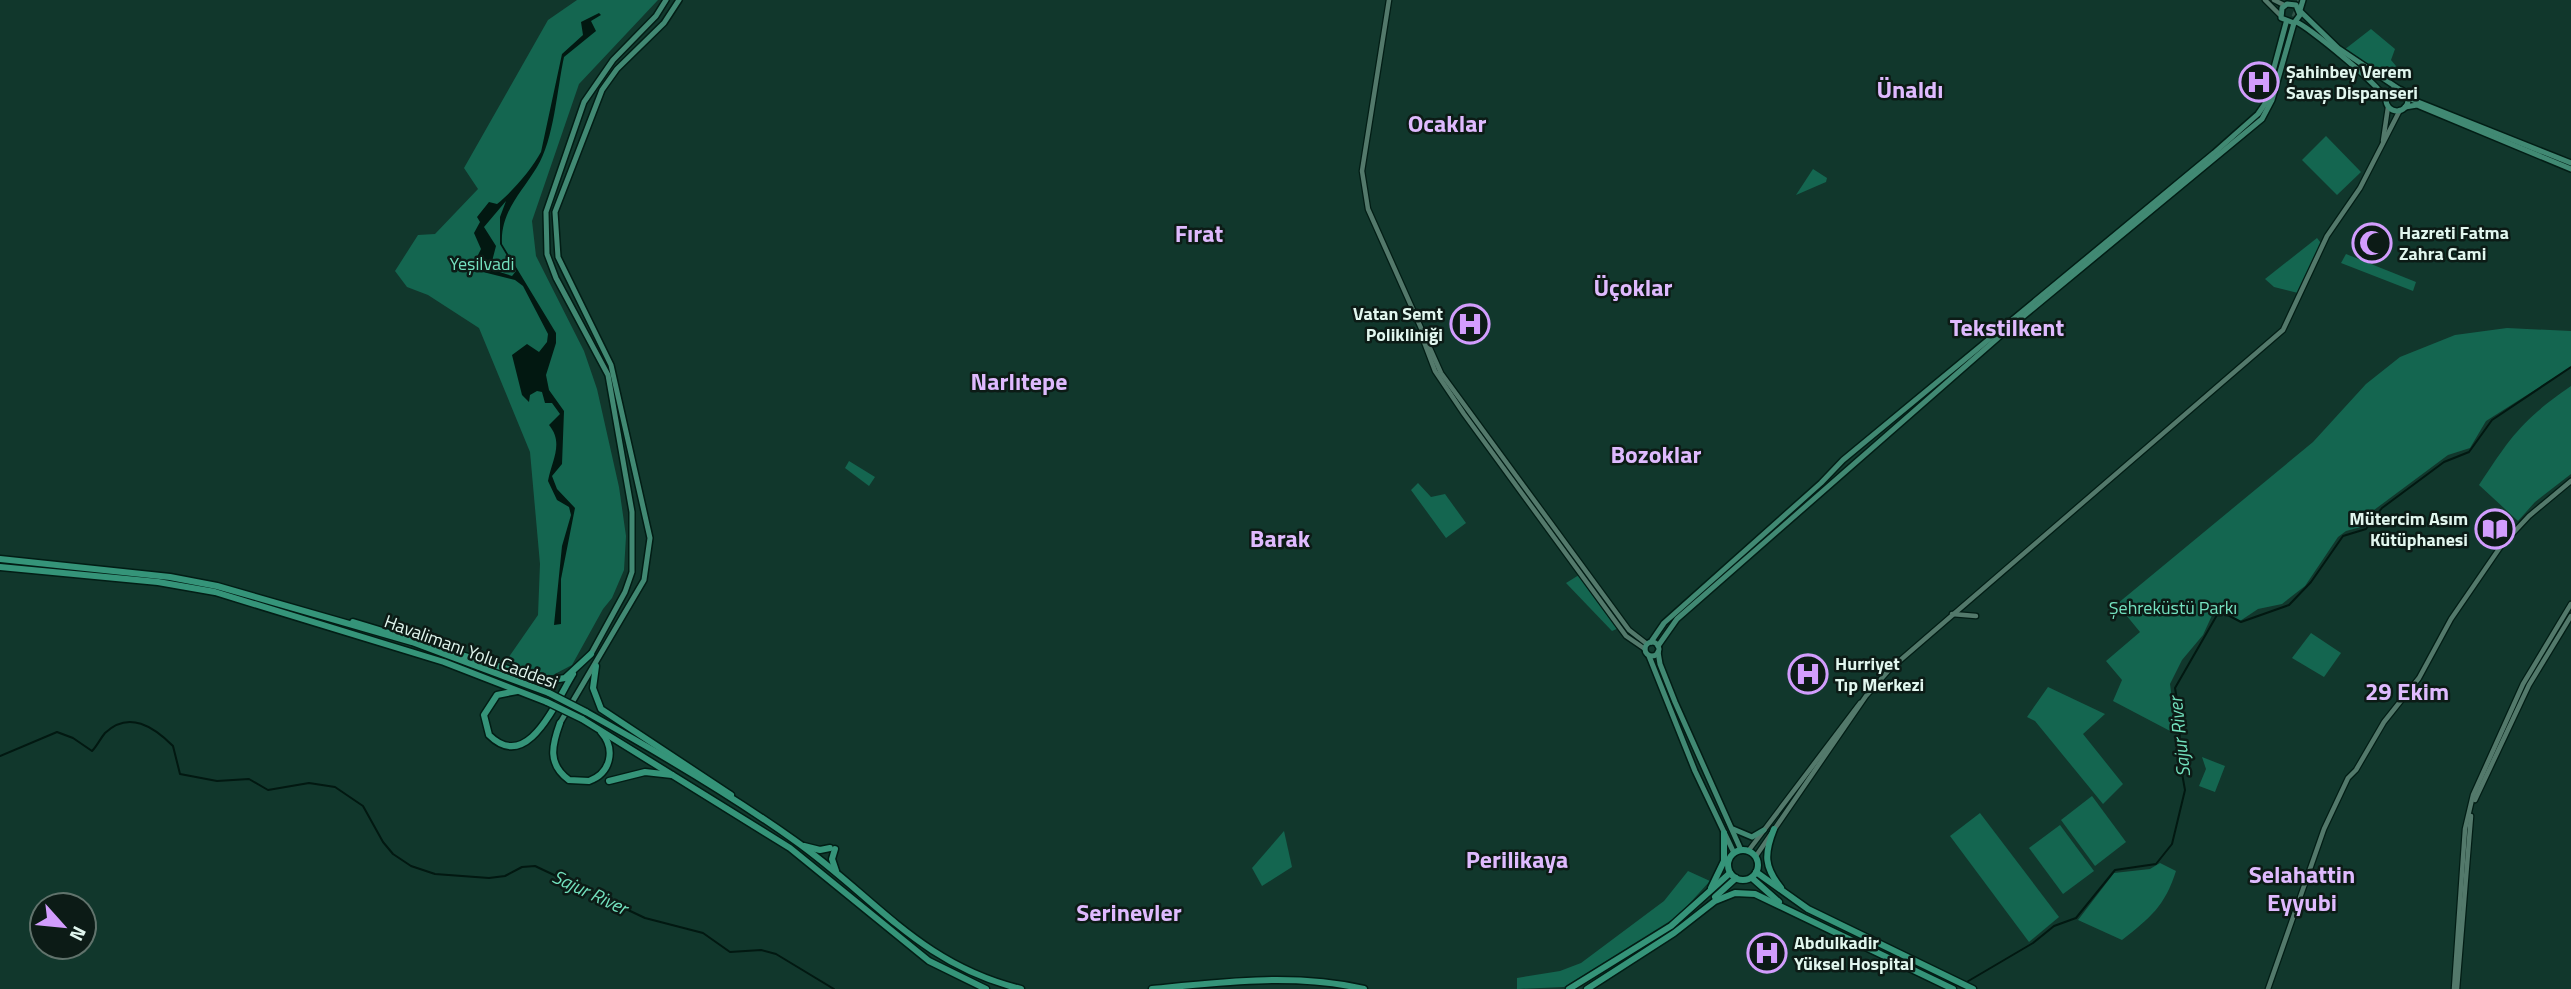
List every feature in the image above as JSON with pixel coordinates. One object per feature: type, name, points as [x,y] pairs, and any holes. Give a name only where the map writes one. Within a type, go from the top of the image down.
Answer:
[{"type":"highway","name":"Havalimanı Yolu Caddesi","points":[[0,559],[170,576],[329,617],[449,655],[549,693],[584,716],[594,726],[790,848],[929,961],[986,989]]},
{"type":"highway","name":"Havalimanı Yolu Caddesi","points":[[0,567],[158,582],[215,593],[444,662],[524,691],[650,748],[801,845],[946,961],[969,974],[1021,989]]},
{"type":"highway","points":[[329,617],[408,636],[547,681],[565,678],[574,673]]},
{"type":"highway","points":[[524,691],[497,695],[486,708],[485,729],[501,744],[524,745],[536,734],[574,673],[591,654]]},
{"type":"highway","points":[[596,666],[593,688],[601,709],[740,801],[751,813]]},
{"type":"highway","points":[[560,723],[551,754],[555,766],[569,780],[582,782],[596,778],[609,760],[608,743],[594,726]]},
{"type":"highway","points":[[609,781],[645,772],[677,776]]},
{"type":"highway","points":[[1774,829],[1767,846],[1766,865],[1786,895]]},
{"type":"highway","points":[[1704,897],[1724,861],[1724,833]]},
{"type":"highway","points":[[801,845],[820,850],[832,849],[832,863],[839,876]]},
{"type":"highway","points":[[1733,876],[1728,864],[1741,851],[1756,856],[1754,875],[1785,908]]},
{"type":"highway","points":[[1569,989],[1671,926],[1733,876],[1754,875],[1808,909],[1973,989]]},
{"type":"highway","points":[[1587,989],[1669,937],[1704,908],[1733,876]]},
{"type":"highway","points":[[1704,908],[1735,892],[1755,894],[1951,988]]},
{"type":"highway","points":[[1152,989],[1262,979],[1337,983],[1364,989]]},
{"type":"main road","points":[[591,654],[625,592],[632,572],[632,512],[608,375],[556,278],[547,254],[546,212],[584,102],[613,60],[656,16],[666,0]]},
{"type":"main road","points":[[560,723],[596,666],[644,580],[650,538],[611,365],[558,257],[555,212],[602,90],[617,69],[664,23],[679,0]]},
{"type":"main road","points":[[1389,0],[1362,171],[1368,209],[1441,373],[1626,627],[1648,645],[1658,649]]},
{"type":"main road","points":[[2265,0],[2286,23]]},
{"type":"main road","points":[[2274,0],[2296,5],[2337,48],[2399,89],[2408,98],[2571,163]]},
{"type":"main road","points":[[1649,656],[1658,649],[1677,619],[1872,445],[2267,112],[2303,0]]},
{"type":"main road","points":[[2280,15],[2287,3]]},
{"type":"main road","points":[[2286,23],[2295,22],[2309,28],[2332,52],[2369,78],[2384,94],[2387,104]]},
{"type":"main road","points":[[2258,114],[2268,93],[2286,23]]},
{"type":"main road","points":[[2267,112],[2289,31]]},
{"type":"main road","points":[[2379,152],[2390,91],[2399,89]]},
{"type":"main road","points":[[1741,851],[1724,833],[1695,771],[1649,656],[1648,645],[1664,623],[1821,483],[1843,460],[2258,114],[2271,94]]},
{"type":"main road","points":[[1741,851],[1764,830],[1847,716],[1890,669],[2283,330],[2291,318],[2327,236],[2361,188],[2408,98]]},
{"type":"main road","points":[[2387,104],[2402,109],[2417,105],[2571,169]]},
{"type":"main road","points":[[2268,989],[2325,829],[2348,778],[2384,722],[2419,678],[2451,619],[2501,546],[2529,516],[2571,481]]},
{"type":"main road","points":[[2455,989],[2465,829],[2473,795],[2523,684],[2571,604]]},
{"type":"main road","points":[[1951,614],[1976,616]]},
{"type":"main road","points":[[2455,989],[2469,825],[2474,802],[2529,685],[2571,617]]},
{"type":"main road","points":[[1658,649],[1660,664],[1675,702],[1741,851]]},
{"type":"main road","points":[[1756,856],[1866,697]]},
{"type":"main road","points":[[1732,829],[1752,837],[1764,830]]},
{"type":"green space","name":"Yeşilvadi","points":[[577,0],[658,0],[579,84],[532,221],[536,256],[584,351],[597,389],[619,487],[626,536],[624,570],[612,598],[572,665],[553,675],[539,675],[506,661],[538,615],[540,564],[530,452],[479,328],[428,295],[407,287],[395,271],[418,235],[435,234],[478,189],[464,168],[548,20]]},
{"type":"green space","points":[[2371,29],[2395,49],[2391,60],[2396,66],[2385,77],[2344,50]]},
{"type":"green space","points":[[2326,136],[2361,172],[2337,195],[2302,160]]},
{"type":"green space","points":[[1813,169],[1827,178],[1826,182],[1796,195]]},
{"type":"green space","points":[[2317,238],[2321,243],[2298,293],[2274,287],[2265,279]]},
{"type":"green space","points":[[2346,254],[2416,282],[2413,291],[2341,263]]},
{"type":"green space","name":"Şehreküstü Parkı","points":[[2507,328],[2571,331],[2571,367],[2486,421],[2470,448],[2448,455],[2374,510],[2361,527],[2346,531],[2338,537],[2305,586],[2282,604],[2258,609],[2240,621],[2221,610],[2214,611],[2203,635],[2182,660],[2170,684],[2176,728],[2172,732],[2113,701],[2122,680],[2106,661],[2140,632],[2117,604],[2313,442],[2366,384],[2400,357],[2455,335]]},
{"type":"green space","points":[[2571,386],[2571,474],[2535,502],[2518,521],[2479,485],[2529,419]]},
{"type":"green space","points":[[849,461],[875,477],[869,486],[845,468]]},
{"type":"green space","points":[[1418,483],[1431,497],[1445,494],[1466,523],[1446,538],[1411,490]]},
{"type":"green space","points":[[1579,575],[1619,628],[1612,631],[1566,583]]},
{"type":"green space","points":[[2311,633],[2341,653],[2324,677],[2292,658]]},
{"type":"green space","points":[[2048,687],[2105,714],[2083,734],[2123,784],[2103,804],[2035,721],[2027,717]]},
{"type":"green space","points":[[2202,757],[2225,766],[2215,792],[2199,786],[2206,769]]},
{"type":"green space","points":[[2092,796],[2126,842],[2095,866],[2061,820]]},
{"type":"green space","points":[[1980,813],[2059,917],[2029,942],[1950,836]]},
{"type":"green space","points":[[2060,825],[2094,871],[2063,894],[2029,848]]},
{"type":"green space","points":[[1284,831],[1292,867],[1262,886],[1252,868]]},
{"type":"green space","points":[[2160,863],[2176,871],[2172,883],[2148,918],[2122,940],[2078,920],[2114,873],[2150,869]]},
{"type":"green space","points":[[1688,871],[1710,881],[1678,916],[1564,987],[1517,989],[1517,978],[1560,971],[1581,963],[1664,901]]},
{"type":"shaded area","points":[[599,13],[601,15],[591,21],[596,31],[564,57],[543,156],[508,212],[502,233],[502,244],[556,333],[556,343],[546,375],[549,390],[564,411],[562,464],[552,476],[557,489],[575,508],[561,579],[561,624],[554,625],[562,546],[571,515],[569,507],[557,500],[548,481],[556,445],[556,438],[549,425],[560,414],[552,403],[545,403],[542,392],[537,391],[530,395],[529,402],[522,395],[512,355],[527,344],[539,352],[547,342],[548,334],[523,286],[515,280],[471,269],[481,249],[474,233],[480,222],[477,217],[489,202],[497,204],[509,193],[541,152],[562,54],[583,35],[581,22]],"holes":[[[506,201],[500,217],[500,244],[516,271],[512,276],[490,269],[496,246],[484,227]]]},
{"type":"waterway","name":"Sajur River","points":[[1965,983],[2033,943],[2054,926],[2076,918],[2115,870],[2156,864],[2172,844],[2185,790],[2178,751],[2181,724],[2175,688],[2217,615],[2224,613],[2241,622],[2289,605],[2311,582],[2343,536],[2366,529],[2382,508],[2444,462],[2469,452],[2492,420],[2571,367]]},
{"type":"waterway","name":"Sajur River","points":[[0,756],[57,732],[73,738],[92,751],[105,733],[114,726],[132,722],[141,724],[158,733],[173,746],[180,774],[217,781],[249,779],[268,790],[309,783],[335,787],[363,806],[383,842],[393,854],[411,866],[435,874],[489,878],[505,876],[522,867],[535,866],[645,918],[703,933],[730,952],[761,950],[776,954],[834,989]]},
{"type":"tunnel","points":[[2289,31],[2300,0]]},
{"type":"place","name":"Şahinbey Verem Savaş Dispanseri","points":[[2259,82]]},
{"type":"place","name":"Hazreti Fatma Zahra Cami","points":[[2372,243]]},
{"type":"place","name":"Vatan Semt Polikliniği","points":[[1470,324]]},
{"type":"place","name":"Mütercim Asım Kütüphanesi","points":[[2495,529]]},
{"type":"place","name":"Hurriyet Tıp Merkezi","points":[[1808,674]]},
{"type":"place","name":"Abdulkadir Yüksel Hospital","points":[[1767,953]]},
{"type":"district","name":"Ünaldı","points":[[1910,90]]},
{"type":"district","name":"Ocaklar","points":[[1447,124]]},
{"type":"district","name":"Fırat","points":[[1199,234]]},
{"type":"district","name":"Üçoklar","points":[[1633,288]]},
{"type":"district","name":"Tekstilkent","points":[[2007,328]]},
{"type":"district","name":"Narlıtepe","points":[[1019,382]]},
{"type":"district","name":"Bozoklar","points":[[1656,455]]},
{"type":"district","name":"Barak","points":[[1280,539]]},
{"type":"district","name":"29 Ekim","points":[[2407,692]]},
{"type":"district","name":"Perilikaya","points":[[1517,860]]},
{"type":"district","name":"Selahattin Eyyubi","points":[[2302,889]]},
{"type":"district","name":"Serinevler","points":[[1129,913]]}]
